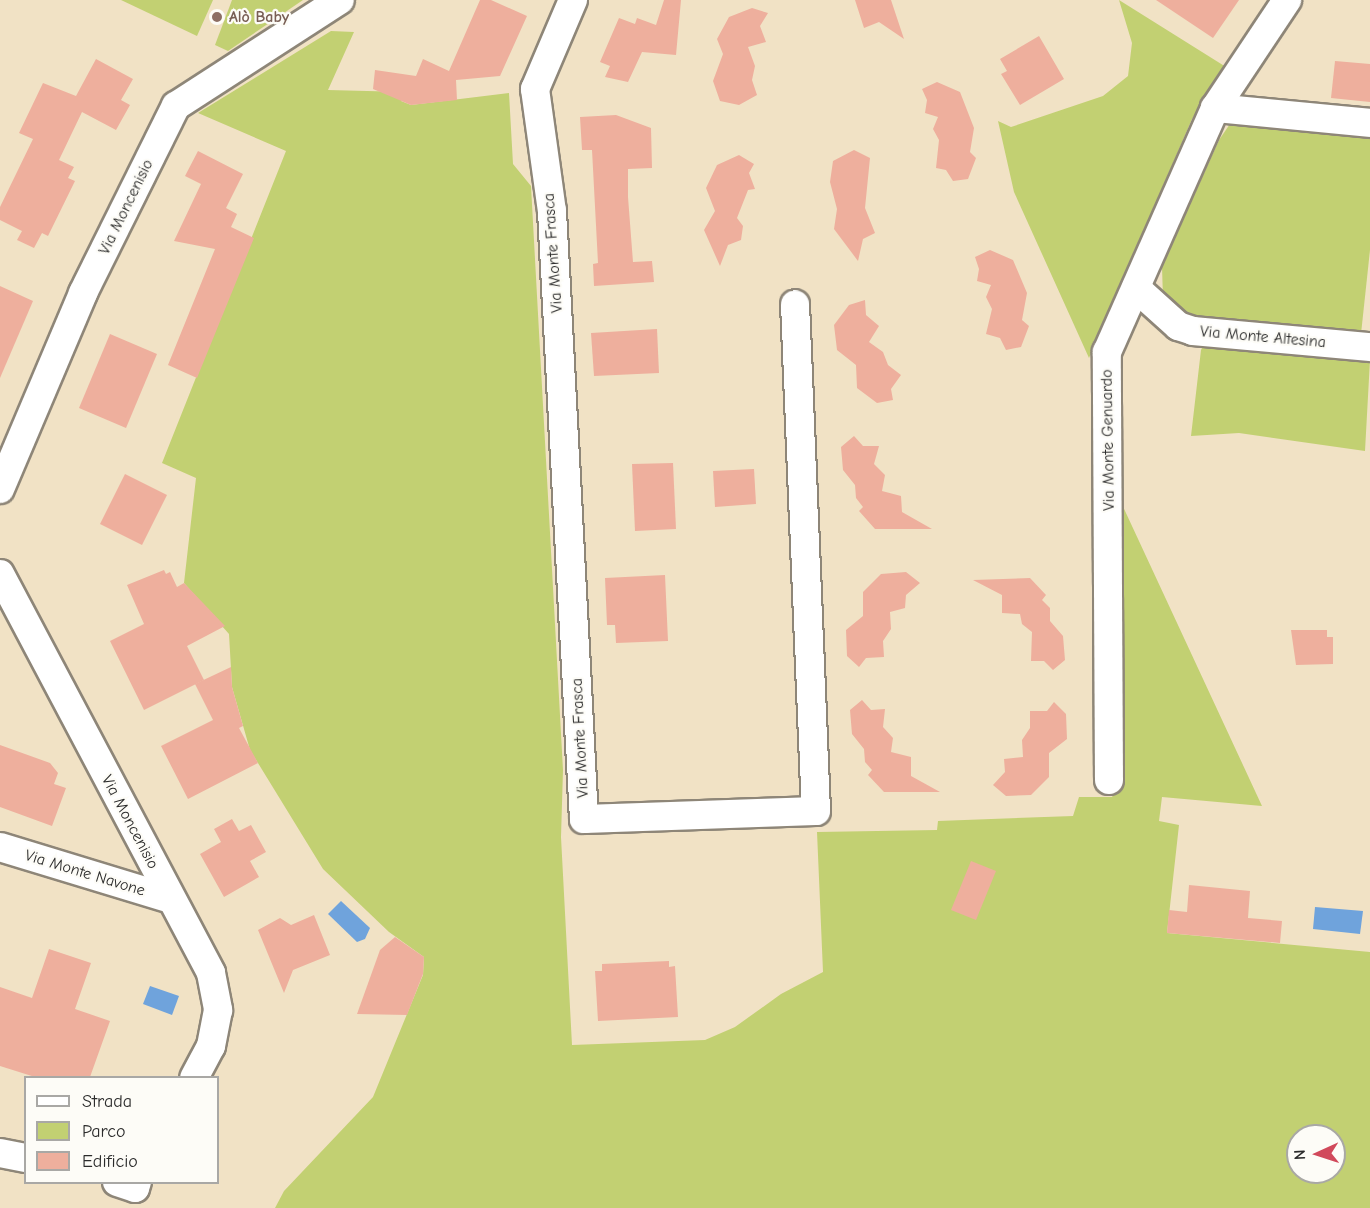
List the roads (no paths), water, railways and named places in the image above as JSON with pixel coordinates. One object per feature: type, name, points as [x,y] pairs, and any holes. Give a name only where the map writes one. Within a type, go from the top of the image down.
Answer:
[{"type":"street","name":"Via Moncenisio","points":[[0,489],[83,293],[176,106],[340,0]]},
{"type":"street","name":"Via Monte Frasca","points":[[573,0],[535,89],[552,211],[584,819],[816,811],[795,304]]},
{"type":"street","name":"Via Monte Genuardo","points":[[1109,780],[1107,352],[1215,108],[1287,0]]},
{"type":"street","points":[[1215,108],[1370,123]]},
{"type":"street","name":"Via Monte Altesina","points":[[1136,288],[1178,326],[1193,331],[1370,347]]},
{"type":"street","name":"Via Moncenisio","points":[[0,574],[211,973],[218,1010],[211,1046],[195,1076]]},
{"type":"street","name":"Via Monte Navone","points":[[0,847],[171,899]]},
{"type":"street","points":[[0,1153],[24,1158]]},
{"type":"street","points":[[123,1184],[135,1188],[136,1184]]},
{"type":"water","points":[[341,901],[370,928],[365,939],[357,942],[328,914]]},
{"type":"water","points":[[1315,907],[1363,911],[1360,934],[1313,929]]},
{"type":"water","points":[[150,986],[179,996],[172,1015],[143,1004]]},
{"type":"place","name":"Alò Baby","points":[[217,17]]}]
